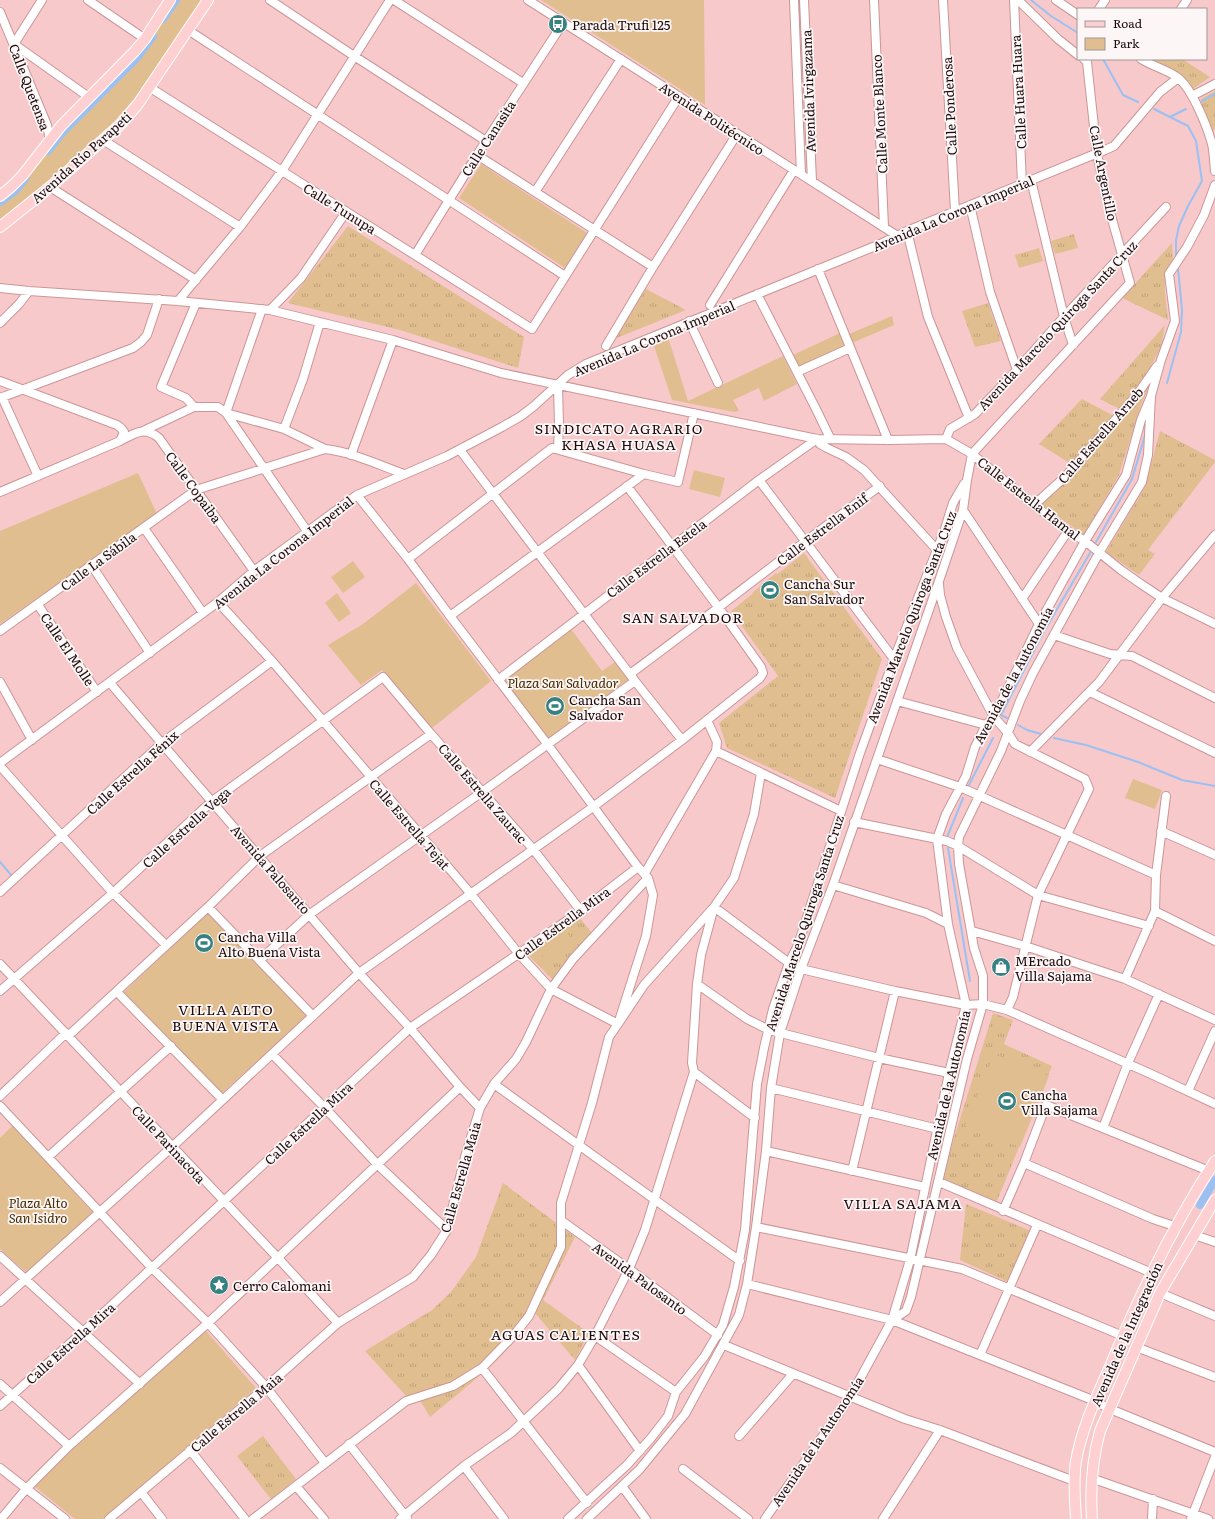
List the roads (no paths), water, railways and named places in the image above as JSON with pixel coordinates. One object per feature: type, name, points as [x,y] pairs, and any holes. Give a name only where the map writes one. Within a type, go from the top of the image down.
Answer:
[{"type":"main road","name":"Avenida Río Parapeti","points":[[0,196],[22,176],[61,126],[90,98],[145,39],[170,0]]},
{"type":"main road","name":"Avenida Río Parapeti","points":[[0,227],[50,187],[125,119],[149,87],[208,0]]},
{"type":"main road","name":"Avenida de la Integración","points":[[1076,1519],[1074,1481],[1080,1443],[1085,1424],[1152,1273],[1215,1161]]},
{"type":"main road","name":"Avenida de la Integración","points":[[1092,1519],[1091,1478],[1095,1450],[1100,1431],[1160,1293],[1215,1200]]},
{"type":"street","points":[[42,0],[14,44],[90,98]]},
{"type":"street","points":[[88,0],[145,39]]},
{"type":"street","points":[[270,0],[486,141]]},
{"type":"street","points":[[178,301],[240,227],[282,171],[390,0]]},
{"type":"street","points":[[394,0],[524,83]]},
{"type":"street","name":"Avenida Politécnico","points":[[528,0],[896,235]]},
{"type":"street","name":"Avenida Ivirgazama","points":[[794,0],[798,172]]},
{"type":"street","name":"Avenida Ivirgazama","points":[[804,0],[812,181]]},
{"type":"street","name":"Calle Monte Blanco","points":[[874,0],[884,227]]},
{"type":"street","name":"Calle Ponderosa","points":[[943,0],[955,211]]},
{"type":"street","name":"Calle Huara Huara","points":[[1014,0],[1022,184]]},
{"type":"street","points":[[1018,0],[1058,39],[1077,54]]},
{"type":"street","points":[[1056,0],[1077,15]]},
{"type":"street","name":"Calle Quetensa","points":[[0,12],[47,125],[50,140]]},
{"type":"street","name":"Calle Canasita","points":[[415,255],[477,155],[564,22]]},
{"type":"street","points":[[188,30],[565,276],[679,96]]},
{"type":"street","points":[[535,192],[620,59]]},
{"type":"street","name":"Calle Argentillo","points":[[1085,60],[1097,154],[1121,257],[1130,284]]},
{"type":"street","points":[[1144,60],[1162,68],[1178,78],[1192,96],[1214,142],[1215,171]]},
{"type":"street","name":"Avenida La Corona Imperial","points":[[0,765],[218,602],[254,571],[357,495],[460,450],[520,416],[568,375],[586,364],[878,245],[896,235],[1114,146],[1160,92],[1178,78]]},
{"type":"street","points":[[1192,96],[1215,84]]},
{"type":"street","name":"Calle Tunupa","points":[[149,87],[532,329],[565,276]]},
{"type":"street","points":[[606,346],[653,267],[737,134]]},
{"type":"street","points":[[103,140],[240,227]]},
{"type":"street","points":[[477,155],[653,267]]},
{"type":"street","points":[[710,305],[798,172]]},
{"type":"street","points":[[1032,180],[1064,317],[1073,345]]},
{"type":"street","points":[[1152,396],[1161,360],[1175,321],[1170,274],[1187,247],[1204,215],[1215,185]]},
{"type":"street","points":[[50,187],[196,280]]},
{"type":"street","points":[[970,205],[990,292],[1017,370]]},
{"type":"street","name":"Avenida Marcelo Quiroga Santa Cruz","points":[[946,439],[950,429],[975,414],[1166,208]]},
{"type":"street","points":[[226,413],[266,310],[301,278],[346,212]]},
{"type":"street","points":[[907,231],[928,317],[969,418]]},
{"type":"street","points":[[818,269],[888,440]]},
{"type":"street","name":"Avenida Marcelo Quiroga Santa Cruz","points":[[587,1519],[640,1470],[685,1414],[739,1315],[747,1284],[756,1227],[766,1150],[771,1088],[780,1033],[801,969],[833,885],[939,581],[962,510],[972,454],[1130,284]]},
{"type":"street","points":[[0,288],[159,299],[266,310],[393,340],[501,373],[817,439],[946,439]]},
{"type":"street","points":[[0,323],[30,291]]},
{"type":"street","points":[[757,294],[830,438]]},
{"type":"street","points":[[38,476],[1,398],[133,348],[147,336],[159,299]]},
{"type":"street","points":[[194,407],[186,398],[161,387],[196,303]]},
{"type":"street","points":[[689,321],[718,383]]},
{"type":"street","points":[[284,429],[303,379],[320,322]]},
{"type":"street","points":[[351,455],[393,340]]},
{"type":"street","points":[[797,372],[850,348]]},
{"type":"street","name":"Calle Estrella Arneb","points":[[1034,505],[1066,476],[1136,396],[1161,360]]},
{"type":"street","points":[[0,381],[117,425],[122,428],[124,432],[120,441]]},
{"type":"street","points":[[558,385],[558,449]]},
{"type":"street","name":"Avenida de la Autonomía","points":[[765,1519],[850,1397],[892,1320],[910,1260],[949,1073],[966,1005],[948,924],[937,839],[946,814],[966,776],[975,747],[986,725],[994,717],[1039,624],[1085,542],[1126,475],[1141,420],[1152,396]]},
{"type":"street","name":"Avenida de la Autonomía","points":[[892,1320],[906,1311],[911,1297],[967,1059],[983,1004],[983,976],[974,948],[959,864],[959,837],[1001,751],[1030,680],[1099,553],[1142,482],[1148,455],[1152,396]]},
{"type":"street","points":[[0,492],[120,441],[134,433],[143,431],[194,407],[218,407],[226,413],[307,532]]},
{"type":"street","points":[[226,413],[284,429],[325,449],[351,455],[404,474]]},
{"type":"street","points":[[408,558],[492,492],[552,448],[678,482],[694,413]]},
{"type":"street","name":"Calle Copaiba","points":[[143,431],[152,433],[159,438],[254,571]]},
{"type":"street","points":[[817,439],[820,444],[846,457],[864,470],[937,550]]},
{"type":"street","name":"Calle Estrella Estela","points":[[498,680],[759,480],[817,439]]},
{"type":"street","name":"Calle Estrella Hamal","points":[[946,439],[972,454],[1034,505],[1121,570],[1162,598],[1215,624]]},
{"type":"street","name":"Calle La Sábila","points":[[0,631],[196,490],[325,449]]},
{"type":"street","points":[[460,450],[633,678],[682,740]]},
{"type":"street","points":[[450,616],[644,474]]},
{"type":"street","points":[[759,480],[806,540],[894,659]]},
{"type":"street","name":"Avenida Marcelo Quiroga Santa Cruz","points":[[568,1519],[627,1465],[668,1416],[676,1392],[704,1358],[723,1325],[734,1287],[745,1230],[757,1084],[773,1010],[798,944],[841,811],[894,659],[937,550],[953,503],[967,480]]},
{"type":"street","points":[[0,1302],[172,1147],[359,972],[593,807],[682,740],[760,678],[763,673],[762,667],[719,608],[671,547],[627,486]]},
{"type":"street","name":"Calle Estrella Enif","points":[[260,960],[310,914],[548,745],[806,540],[880,486]]},
{"type":"street","points":[[357,495],[408,558],[638,867],[647,876],[653,895],[646,936],[618,1024]]},
{"type":"street","points":[[962,510],[1039,624]]},
{"type":"street","points":[[144,528],[203,613]]},
{"type":"street","points":[[1022,599],[1068,531]]},
{"type":"street","points":[[1030,752],[1090,692],[1121,655],[1162,598],[1215,535]]},
{"type":"street","points":[[92,566],[150,653]]},
{"type":"street","points":[[939,581],[940,595],[944,610],[957,648],[994,717],[1008,733],[1015,744],[1085,779],[1089,789],[1038,895],[1014,997],[1007,1010]]},
{"type":"street","name":"Calle Estrella Tejat","points":[[218,602],[272,661],[471,894],[519,954],[552,989],[618,1024]]},
{"type":"street","name":"Calle El Molle","points":[[38,605],[97,692]]},
{"type":"street","points":[[1054,635],[1110,654],[1132,656],[1215,698]]},
{"type":"street","name":"Calle Estrella Fénix","points":[[0,892],[63,836],[162,743],[272,661]]},
{"type":"street","name":"Calle Estrella Vega","points":[[0,991],[113,893],[211,802],[321,720],[383,677]]},
{"type":"street","name":"Calle Estrella Zaurac","points":[[383,677],[431,734],[533,849],[581,911]]},
{"type":"street","points":[[0,682],[32,740]]},
{"type":"street","name":"Avenida Palosanto","points":[[110,683],[211,802],[480,1108]]},
{"type":"street","points":[[1090,692],[1215,753]]},
{"type":"street","points":[[897,701],[986,725]]},
{"type":"street","points":[[707,720],[717,742],[716,751],[841,811]]},
{"type":"street","points":[[0,1096],[117,992],[260,856],[431,734]]},
{"type":"street","name":"Calle Estrella Maia","points":[[109,1519],[266,1387],[338,1323],[413,1277],[447,1230],[465,1157],[480,1108],[494,1084],[516,1059],[552,989],[573,959],[599,932],[647,876],[716,751]]},
{"type":"street","points":[[877,759],[960,787],[1156,875]]},
{"type":"street","points":[[0,765],[113,893],[166,945]]},
{"type":"street","points":[[253,1519],[349,1444],[406,1402],[453,1386],[482,1368],[514,1335],[529,1316],[561,1247],[561,1203],[578,1144],[592,1103],[609,1037],[644,985],[714,907],[734,878],[754,814],[761,773]]},
{"type":"street","points":[[1125,979],[1155,911],[1156,875],[1166,796]]},
{"type":"street","points":[[854,822],[947,841],[958,846],[1038,895],[1148,926]]},
{"type":"street","points":[[1162,831],[1215,855]]},
{"type":"street","name":"Calle Estrella Mira","points":[[0,1406],[84,1332],[410,1028],[581,911],[638,867]]},
{"type":"street","points":[[833,885],[926,913],[948,924]]},
{"type":"street","points":[[208,907],[313,1016]]},
{"type":"street","points":[[714,907],[790,963],[801,969],[895,991],[966,1005],[983,1004],[1007,1010],[1128,1063],[1215,1104]]},
{"type":"street","points":[[349,1444],[404,1518],[464,1466],[511,1433],[558,1389],[578,1365],[595,1336],[629,1269],[645,1230],[694,1072],[692,1063],[697,984],[701,955],[714,907]]},
{"type":"street","points":[[1155,911],[1215,941]]},
{"type":"street","points":[[972,931],[1025,946],[1125,979],[1215,1020]]},
{"type":"street","name":"Calle Parinacota","points":[[0,964],[338,1323]]},
{"type":"street","points":[[697,984],[747,1019],[768,1030],[879,1058],[949,1073]]},
{"type":"street","points":[[852,1171],[895,991]]},
{"type":"street","points":[[117,992],[222,1100]]},
{"type":"street","points":[[1103,1128],[1128,1063],[1159,994]]},
{"type":"street","points":[[1188,1091],[1215,1031]]},
{"type":"street","points":[[48,1157],[171,1046]]},
{"type":"street","points":[[272,1054],[378,1165],[447,1230]]},
{"type":"street","points":[[694,1072],[755,1118]]},
{"type":"street","points":[[494,1084],[740,1261]]},
{"type":"street","points":[[1,1519],[26,1488],[69,1446],[208,1323],[460,1087]]},
{"type":"street","points":[[771,1088],[938,1129]]},
{"type":"street","points":[[1003,1211],[1024,1163],[1046,1105],[1209,1171]]},
{"type":"street","points":[[0,1106],[152,1268],[208,1323],[266,1387],[325,1463]]},
{"type":"street","points":[[766,1150],[925,1187]]},
{"type":"street","points":[[1024,1163],[1154,1219],[1177,1227]]},
{"type":"street","points":[[939,1182],[1003,1211],[1152,1273]]},
{"type":"street","name":"Avenida Palosanto","points":[[562,1221],[718,1335]]},
{"type":"street","points":[[980,1355],[1037,1225]]},
{"type":"street","points":[[756,1227],[962,1270],[1123,1336]]},
{"type":"street","points":[[1194,1235],[1215,1242]]},
{"type":"street","points":[[0,1256],[140,1384]]},
{"type":"street","points":[[747,1284],[892,1320],[1095,1401],[1110,1409],[1215,1452]]},
{"type":"street","points":[[1160,1293],[1215,1316]]},
{"type":"street","points":[[595,1336],[676,1392]]},
{"type":"street","points":[[724,1345],[905,1419],[940,1430],[1074,1481]]},
{"type":"street","points":[[1136,1347],[1215,1377]]},
{"type":"street","points":[[578,1365],[640,1451]]},
{"type":"street","points":[[482,1368],[587,1502]]},
{"type":"street","points":[[739,1436],[793,1374]]},
{"type":"street","points":[[0,1384],[69,1446]]},
{"type":"street","points":[[883,1519],[940,1430]]},
{"type":"street","points":[[190,1450],[245,1519]]},
{"type":"street","points":[[1192,1516],[1215,1457]]},
{"type":"street","points":[[464,1466],[504,1519]]},
{"type":"street","points":[[0,1468],[65,1519]]},
{"type":"street","points":[[683,1469],[748,1519]]},
{"type":"street","points":[[1091,1478],[1153,1499],[1192,1516],[1208,1519]]},
{"type":"street","points":[[296,1486],[324,1519]]},
{"type":"street","points":[[622,1486],[646,1519]]},
{"type":"street","points":[[141,1492],[162,1519]]},
{"type":"street","points":[[1152,1519],[1153,1499]]},
{"type":"waterway","points":[[163,19],[176,0]]},
{"type":"waterway","points":[[1031,0],[1051,16],[1077,32]]},
{"type":"waterway","points":[[48,151],[61,134],[137,58],[153,36]]},
{"type":"waterway","points":[[1104,60],[1123,95],[1138,102]]},
{"type":"waterway","points":[[1202,101],[1215,94]]},
{"type":"waterway","points":[[1154,109],[1188,126],[1196,141],[1202,181],[1179,226],[1176,240],[1176,257]]},
{"type":"waterway","points":[[1170,117],[1186,109]]},
{"type":"waterway","points":[[0,202],[15,191],[25,179]]},
{"type":"waterway","points":[[1167,383],[1181,332],[1182,310],[1178,268]]},
{"type":"waterway","points":[[1096,542],[1132,479],[1146,432]]},
{"type":"waterway","points":[[1001,715],[1043,633],[1090,553]]},
{"type":"waterway","points":[[1001,715],[1007,718]]},
{"type":"waterway","points":[[1018,725],[1027,730],[1041,734]]},
{"type":"waterway","points":[[969,785],[993,738]]},
{"type":"waterway","points":[[1054,738],[1086,745],[1138,762],[1182,780],[1215,786]]},
{"type":"waterway","points":[[948,835],[963,798]]},
{"type":"waterway","points":[[948,848],[970,981]]},
{"type":"waterway","points":[[0,862],[12,876]]},
{"type":"waterway","points":[[1200,1205],[1215,1180]]},
{"type":"place","name":"Parada Trufi 125","points":[[558,24]]},
{"type":"place","name":"Cancha Sur San Salvador","points":[[770,590]]},
{"type":"place","name":"Cancha San Salvador","points":[[555,706]]},
{"type":"place","name":"Cancha Villa Alto Buena Vista","points":[[204,943]]},
{"type":"place","name":"MErcado Villa Sajama","points":[[1001,967]]},
{"type":"place","name":"Cancha Villa Sajama","points":[[1007,1101]]},
{"type":"place","name":"Cerro Calomani","points":[[219,1285]]},
{"type":"district","name":"SINDICATO AGRARIO KHASA HUASA","points":[[619,436]]},
{"type":"district","name":"SAN SALVADOR","points":[[683,617]]},
{"type":"district","name":"VILLA ALTO BUENA VISTA","points":[[226,1018]]},
{"type":"district","name":"VILLA SAJAMA","points":[[903,1203]]},
{"type":"district","name":"AGUAS CALIENTES","points":[[566,1334]]},
{"type":"park label","name":"Plaza San Salvador","points":[[563,682]]},
{"type":"park label","name":"Plaza Alto San Isidro","points":[[38,1210]]}]
